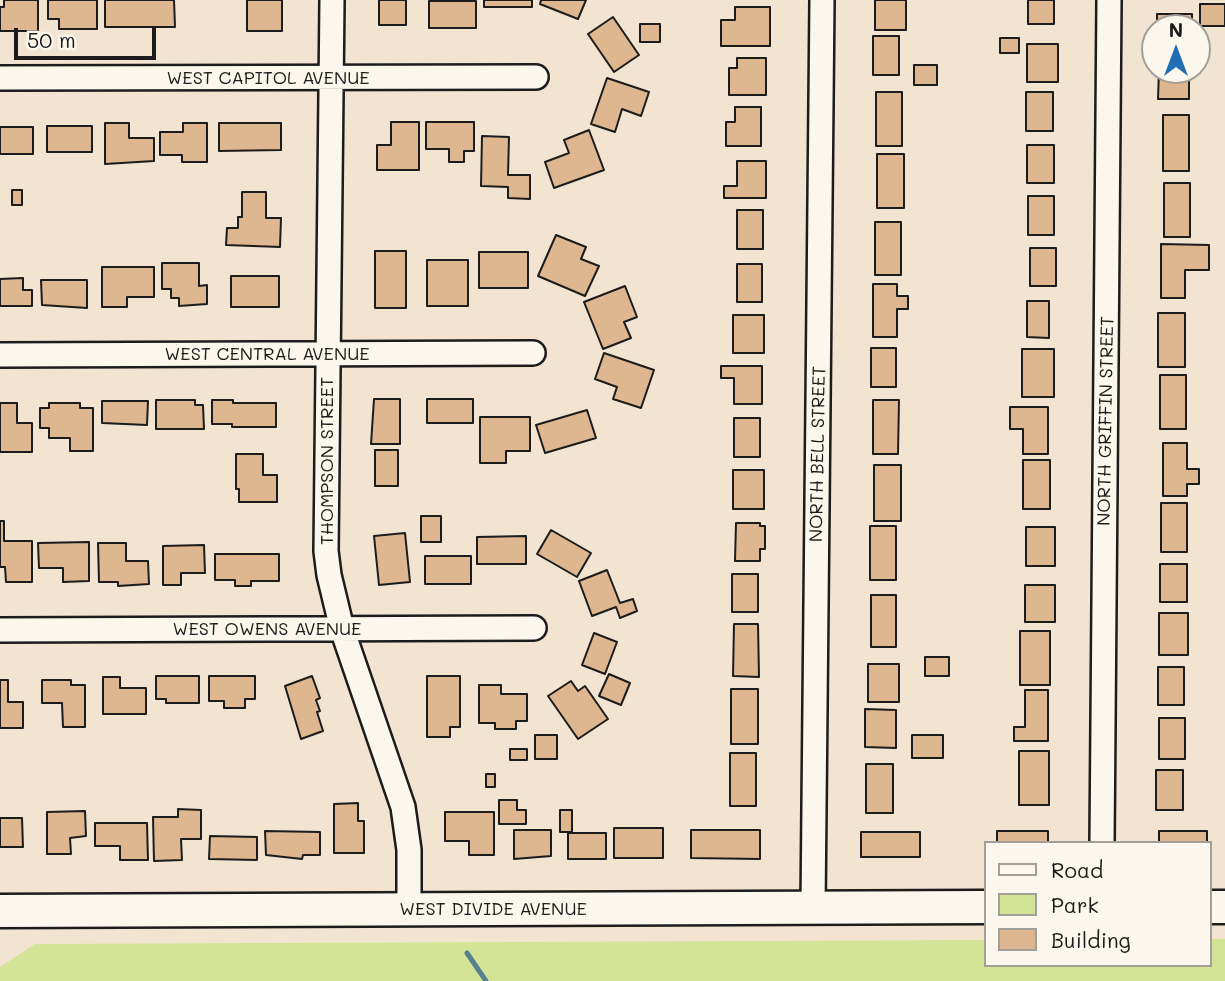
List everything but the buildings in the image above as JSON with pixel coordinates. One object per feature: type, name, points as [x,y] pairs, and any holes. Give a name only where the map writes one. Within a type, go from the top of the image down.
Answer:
[{"type":"street","name":"THOMPSON STREET","points":[[332,0],[326,551],[342,629],[403,807],[409,850],[409,910]]},
{"type":"street","name":"NORTH BELL STREET","points":[[813,907],[822,0]]},
{"type":"street","name":"NORTH GRIFFIN STREET","points":[[1102,841],[1109,0]]},
{"type":"street","name":"WEST CAPITOL AVENUE","points":[[0,78],[536,77]]},
{"type":"street","name":"WEST CENTRAL AVENUE","points":[[0,355],[533,353]]},
{"type":"street","name":"WEST OWENS AVENUE","points":[[0,630],[534,628]]},
{"type":"street","name":"WEST DIVIDE AVENUE","points":[[0,911],[984,907]]},
{"type":"green space","points":[[1211,939],[1225,939],[1225,981],[0,981],[0,967],[35,944],[984,940],[984,967],[1211,967]]},
{"type":"waterway","points":[[467,953],[486,981]]}]
